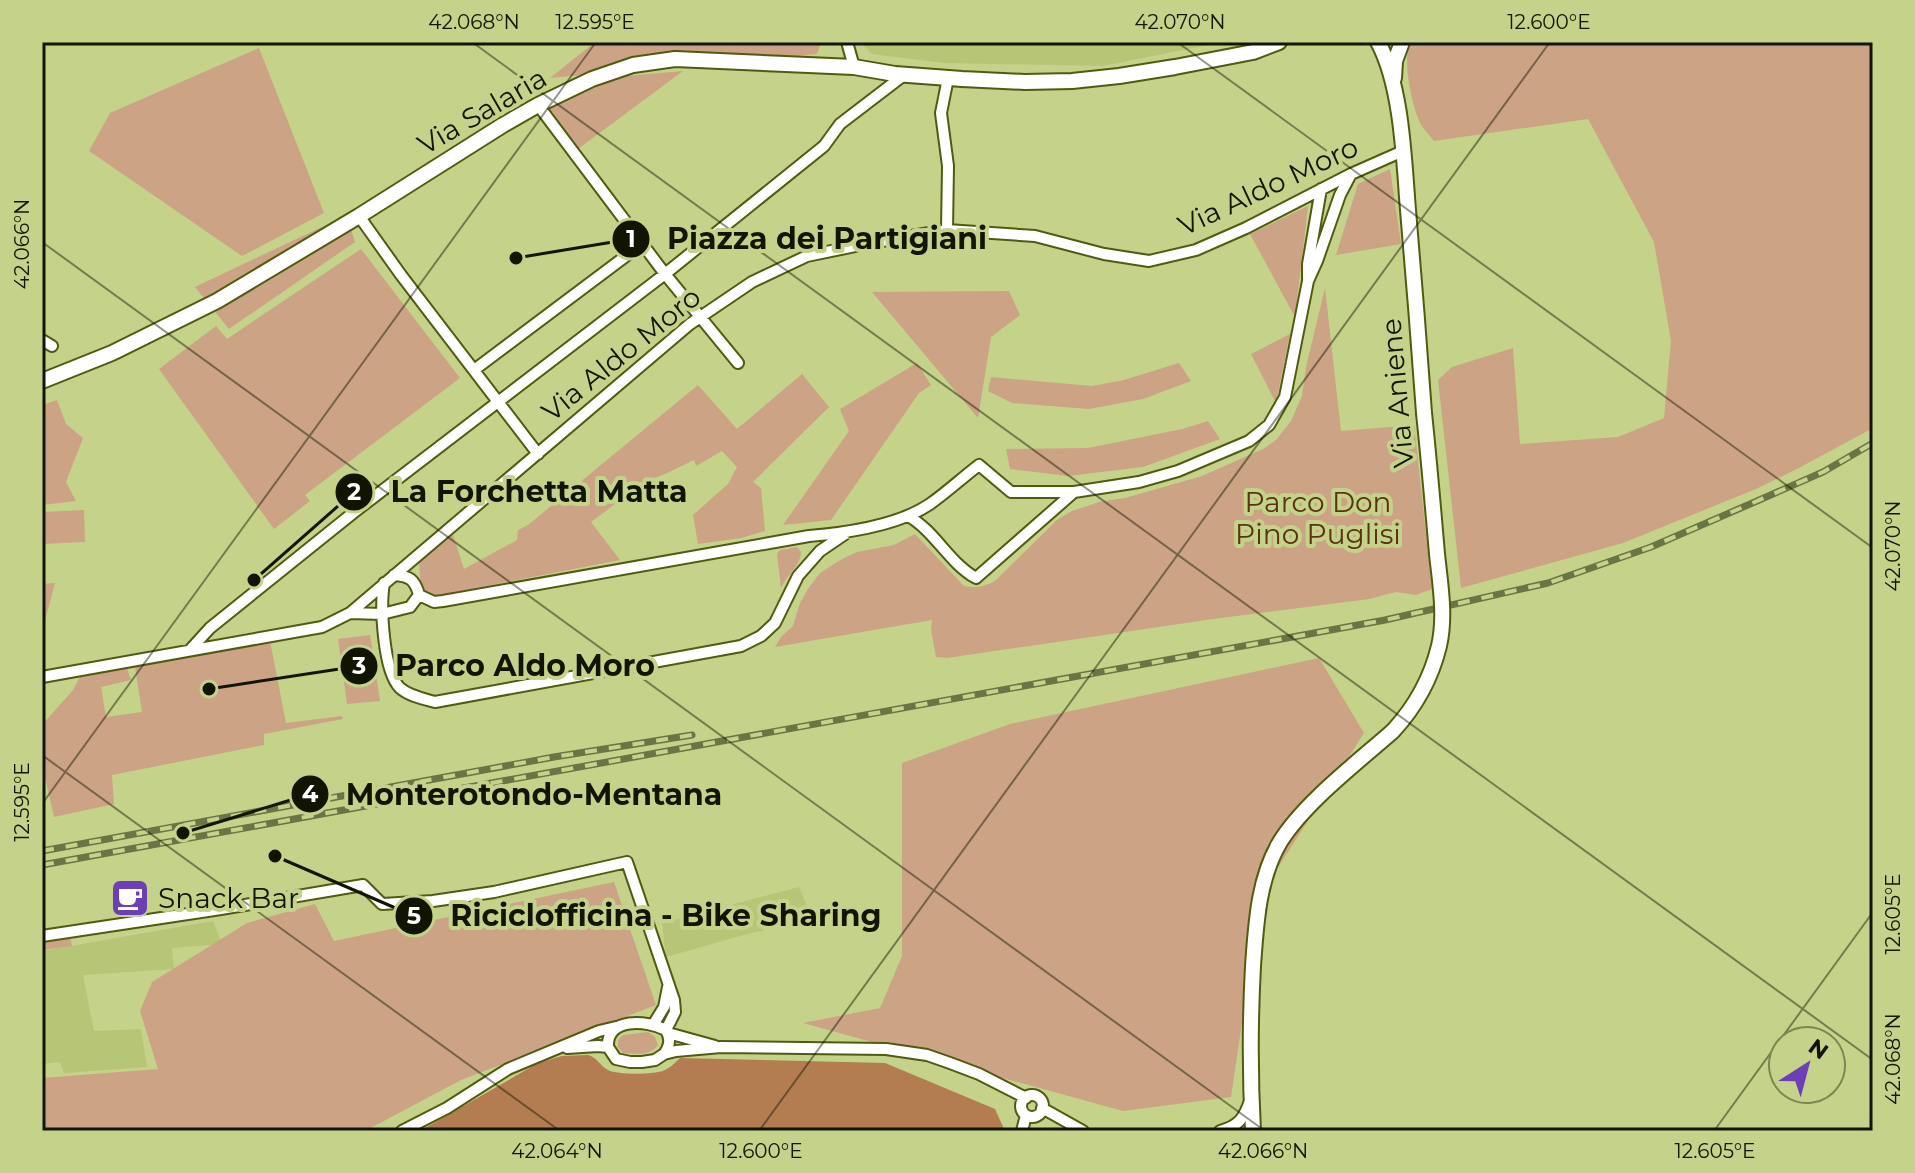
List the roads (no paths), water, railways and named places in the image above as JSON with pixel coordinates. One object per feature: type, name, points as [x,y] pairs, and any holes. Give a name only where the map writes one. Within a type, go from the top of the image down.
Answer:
[{"type":"main road","name":"Via Salaria","points":[[42,381],[112,353],[217,301],[363,222],[503,125],[538,105],[592,79],[633,65],[675,59],[854,67],[948,78],[1072,81],[1119,76],[1253,52],[1279,42]]},
{"type":"main road","name":"Via Aniene","points":[[1253,1131],[1251,1022],[1256,922],[1271,862],[1280,842],[1297,820],[1393,731],[1410,711],[1432,669],[1440,643],[1440,582],[1403,151],[1393,86],[1385,55],[1378,42]]},
{"type":"main road","name":"Via Aniene","points":[[1393,86],[1395,61],[1402,42]]},
{"type":"street","points":[[847,42],[854,67]]},
{"type":"street","points":[[189,651],[210,628],[353,513],[665,274],[824,146],[840,124],[904,75]]},
{"type":"street","points":[[947,230],[948,166],[941,113],[948,78]]},
{"type":"street","points":[[538,105],[665,274],[738,363]]},
{"type":"street","name":"Via Aldo Moro","points":[[42,677],[322,627],[350,613],[690,324],[752,282],[807,256],[947,230],[1035,236],[1104,254],[1149,261],[1196,250],[1403,151]]},
{"type":"street","points":[[1308,281],[1351,174]]},
{"type":"street","points":[[419,595],[434,602],[443,601],[809,536],[847,533],[908,516],[928,505],[979,465],[1011,492],[1074,492],[1139,482],[1178,471],[1249,441],[1269,425],[1285,397],[1308,281],[1321,189]]},
{"type":"street","points":[[363,222],[538,454]]},
{"type":"street","points":[[474,370],[642,244]]},
{"type":"street","points":[[42,340],[52,346]]},
{"type":"street","points":[[908,516],[919,522],[964,572],[976,578],[1074,492]]},
{"type":"street","points":[[384,583],[382,614],[388,663],[400,688],[435,702],[741,646],[761,636],[775,623],[798,576],[820,551],[847,533]]},
{"type":"street","points":[[419,552],[416,559],[419,595]]},
{"type":"street","points":[[394,575],[408,576],[416,583]]},
{"type":"street","points":[[350,613],[382,614],[410,607],[419,595]]},
{"type":"street","points":[[42,936],[363,885],[382,904],[433,901],[494,892],[627,862],[674,1000],[675,1012],[667,1032],[668,1048],[655,1060],[630,1062],[616,1059],[608,1047],[608,1040],[616,1027]]},
{"type":"street","points":[[653,1025],[664,1007],[668,987]]},
{"type":"street","points":[[402,1131],[447,1108],[508,1069],[599,1031],[642,1023],[721,1047]]},
{"type":"street","points":[[561,1048],[608,1047]]},
{"type":"street","points":[[664,1054],[721,1047],[903,1051],[934,1057],[964,1068],[1026,1098]]},
{"type":"street","points":[[1022,1131],[1026,1115],[1021,1106],[1026,1098],[1032,1095],[1038,1097],[1042,1108],[1036,1116],[1026,1115]]},
{"type":"street","points":[[1231,1130],[1243,1116],[1251,1099]]},
{"type":"street","points":[[1042,1108],[1083,1131]]},
{"type":"railway","points":[[42,865],[1385,620],[1548,583],[1651,547],[1823,472],[1873,443]]},
{"type":"railway","points":[[42,851],[554,757],[692,735]]},
{"type":"place","name":"Piazza dei Partigiani","points":[[516,258]]},
{"type":"place","name":"La Forchetta Matta","points":[[254,580]]},
{"type":"place","name":"Parco Aldo Moro","points":[[209,689]]},
{"type":"place","name":"Monterotondo-Mentana","points":[[183,833]]},
{"type":"place","name":"Riciclofficina - Bike Sharing","points":[[275,856]]},
{"type":"place","name":"Snack Bar","points":[[130,898]]},
{"type":"park label","name":"Parco Don Pino Puglisi","points":[[1318,518]]}]
